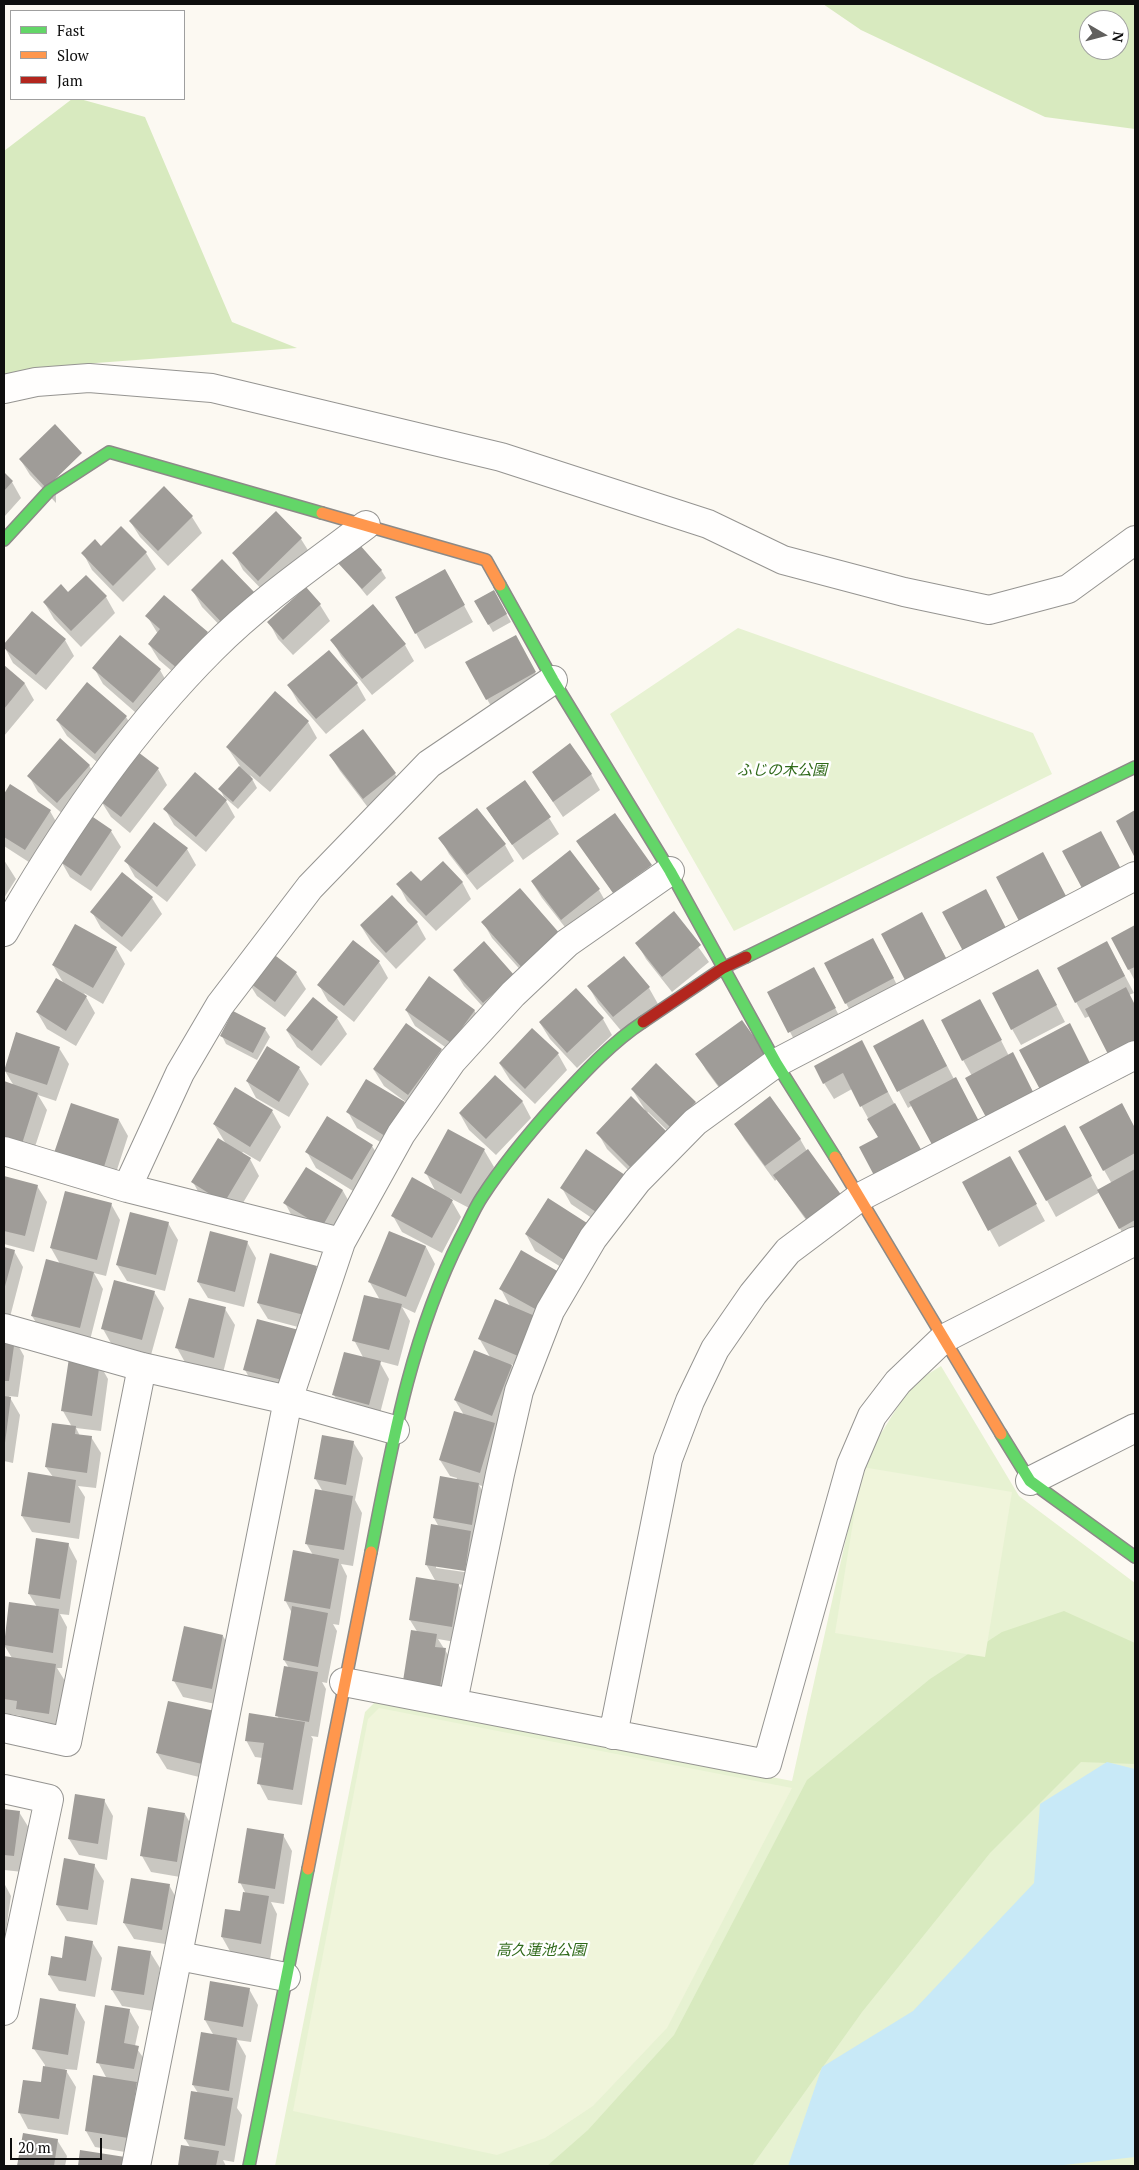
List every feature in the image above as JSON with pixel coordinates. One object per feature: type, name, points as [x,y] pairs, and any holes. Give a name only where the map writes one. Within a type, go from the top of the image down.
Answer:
[{"type":"street","points":[[4,389],[36,382],[89,378],[212,388],[501,457],[708,524],[783,560],[904,592],[988,610],[1068,589],[1135,540]]},
{"type":"street","points":[[4,540],[49,491],[109,452],[486,560],[553,680],[670,871],[776,1063],[860,1197],[943,1339],[1030,1481],[1135,1557]]},
{"type":"street","points":[[4,932],[51,851],[106,773],[166,699],[213,648],[287,584],[366,525]]},
{"type":"street","points":[[127,1188],[180,1073],[220,1005],[310,887],[429,764],[553,680]]},
{"type":"street","points":[[249,2166],[395,1430],[415,1351],[446,1268],[487,1190],[526,1136],[573,1085],[631,1030],[723,968],[1135,767]]},
{"type":"street","points":[[136,2166],[288,1400],[341,1242],[401,1134],[452,1061],[513,994],[567,943],[670,871]]},
{"type":"street","points":[[453,1702],[519,1391],[550,1311],[593,1238],[637,1181],[695,1122],[776,1063],[1135,876]]},
{"type":"street","points":[[613,1735],[668,1459],[690,1401],[715,1349],[753,1294],[788,1251],[860,1197],[1135,1055]]},
{"type":"street","points":[[4,1152],[127,1188],[341,1242]]},
{"type":"street","points":[[344,1682],[767,1764],[851,1464],[872,1416],[898,1382],[943,1339],[1135,1241]]},
{"type":"street","points":[[4,1328],[142,1367],[288,1400],[395,1430]]},
{"type":"street","points":[[4,1728],[67,1742],[142,1367]]},
{"type":"street","points":[[1030,1481],[1135,1428]]},
{"type":"street","points":[[4,1789],[49,1798],[4,2011]]},
{"type":"street","points":[[179,1956],[286,1977]]},
{"type":"green space","points":[[823,4],[1135,4],[1135,129],[1045,117],[861,30]]},
{"type":"green space","points":[[71,100],[84,100],[145,117],[232,322],[297,348],[96,363],[4,380],[4,151]]},
{"type":"green space","name":"ふじの木公園","points":[[738,628],[1033,733],[1052,774],[734,931],[610,714]]},
{"type":"green space","name":"高久蓮池公園","points":[[941,1366],[1019,1496],[1135,1583],[1135,2166],[275,2166],[365,1712],[377,1700],[792,1781],[863,1462],[912,1384]]},
{"type":"green space","points":[[862,1467],[1012,1492],[985,1657],[835,1633]]},
{"type":"green space","points":[[1064,1611],[1135,1643],[1135,1764],[1081,1762],[990,1853],[862,2012],[752,2166],[547,2166],[588,2130],[674,2035],[807,1780],[930,1679],[1002,1632]]},
{"type":"green space","points":[[379,1708],[792,1788],[667,2028],[593,2106],[545,2138],[497,2155],[293,2111],[368,1719]]},
{"type":"water","points":[[1107,1762],[1135,1769],[1135,2157],[1055,2166],[788,2166],[822,2067],[913,2011],[1034,1883],[1040,1804]]},
{"type":"building","points":[[55,424],[82,453],[46,488],[19,459]]},
{"type":"building","points":[[4,472],[13,481],[4,491]]},
{"type":"building","points":[[164,486],[193,516],[158,551],[129,521]]},
{"type":"building","points":[[276,511],[302,538],[258,581],[232,553]]},
{"type":"building","points":[[121,526],[147,552],[113,586],[81,553],[95,539],[101,546]]},
{"type":"building","points":[[359,544],[382,570],[362,589],[338,563]]},
{"type":"building","points":[[222,559],[256,594],[224,625],[191,590]]},
{"type":"building","points":[[445,569],[465,605],[415,634],[395,597]]},
{"type":"building","points":[[86,575],[107,596],[71,631],[43,602],[61,584],[68,592]]},
{"type":"building","points":[[306,587],[321,604],[283,640],[267,622]]},
{"type":"building","points":[[494,590],[507,614],[488,625],[474,601]]},
{"type":"building","points":[[164,595],[208,632],[178,669],[148,644],[160,629],[145,616]]},
{"type":"building","points":[[373,604],[406,644],[362,679],[330,640]]},
{"type":"building","points":[[32,611],[66,639],[36,675],[4,648],[4,644]]},
{"type":"building","points":[[120,635],[161,669],[133,703],[92,668]]},
{"type":"building","points":[[516,635],[536,672],[486,700],[465,662]]},
{"type":"building","points":[[329,650],[358,683],[316,719],[287,685]]},
{"type":"building","points":[[4,665],[25,683],[4,709]]},
{"type":"building","points":[[87,682],[127,716],[95,754],[56,720]]},
{"type":"building","points":[[275,691],[309,721],[260,777],[226,747]]},
{"type":"building","points":[[363,729],[396,773],[363,799],[329,755]]},
{"type":"building","points":[[60,738],[90,765],[57,803],[27,776]]},
{"type":"building","points":[[570,743],[592,774],[553,802],[532,772]]},
{"type":"building","points":[[138,752],[159,768],[121,817],[100,801]]},
{"type":"building","points":[[239,766],[253,779],[233,802],[218,789]]},
{"type":"building","points":[[195,772],[227,800],[196,837],[163,809]]},
{"type":"building","points":[[525,780],[551,817],[512,845],[486,808]]},
{"type":"building","points":[[10,784],[51,810],[25,850],[4,837],[4,794]]},
{"type":"building","points":[[477,808],[506,844],[467,875],[438,838]]},
{"type":"building","points":[[1135,810],[1135,858],[1116,821]]},
{"type":"building","points":[[615,813],[652,865],[613,893],[576,841]]},
{"type":"building","points":[[90,815],[112,830],[81,876],[59,861]]},
{"type":"building","points":[[154,822],[188,848],[157,887],[124,861]]},
{"type":"building","points":[[1101,831],[1121,869],[1083,890],[1062,851]]},
{"type":"building","points":[[570,850],[600,889],[561,920],[531,881]]},
{"type":"building","points":[[1043,852],[1066,896],[1019,921],[996,877]]},
{"type":"building","points":[[443,861],[463,882],[426,916],[396,884],[411,871],[421,881]]},
{"type":"building","points":[[122,872],[153,897],[122,937],[90,912]]},
{"type":"building","points":[[520,888],[561,935],[523,969],[481,922]]},
{"type":"building","points":[[986,889],[1006,928],[963,951],[942,912]]},
{"type":"building","points":[[392,895],[418,922],[386,953],[360,925]]},
{"type":"building","points":[[674,911],[701,945],[662,977],[635,943]]},
{"type":"building","points":[[922,912],[946,958],[905,980],[881,934]]},
{"type":"building","points":[[75,924],[117,947],[93,988],[52,965]]},
{"type":"building","points":[[1135,925],[1135,967],[1128,970],[1111,938]]},
{"type":"building","points":[[873,938],[894,978],[845,1004],[824,963]]},
{"type":"building","points":[[353,940],[380,961],[344,1006],[317,985]]},
{"type":"building","points":[[484,941],[514,975],[483,1003],[453,970]]},
{"type":"building","points":[[1107,941],[1125,976],[1075,1003],[1057,968]]},
{"type":"building","points":[[268,950],[297,972],[275,1002],[246,980]]},
{"type":"building","points":[[624,956],[650,987],[613,1017],[587,986]]},
{"type":"building","points":[[814,967],[836,1008],[788,1033],[767,992]]},
{"type":"building","points":[[1038,969],[1057,1005],[1011,1030],[992,993]]},
{"type":"building","points":[[429,976],[475,1010],[451,1043],[405,1010]]},
{"type":"building","points":[[56,978],[87,996],[66,1031],[36,1012]]},
{"type":"building","points":[[1126,987],[1135,1005],[1135,1050],[1112,1062],[1085,1009]]},
{"type":"building","points":[[576,988],[604,1018],[567,1053],[539,1022]]},
{"type":"building","points":[[313,997],[338,1017],[312,1051],[286,1030]]},
{"type":"building","points":[[980,999],[1002,1040],[962,1061],[941,1020]]},
{"type":"building","points":[[233,1011],[266,1028],[253,1053],[220,1036]]},
{"type":"building","points":[[923,1019],[947,1066],[897,1092],[873,1046]]},
{"type":"building","points":[[742,1020],[769,1058],[723,1092],[695,1054]]},
{"type":"building","points":[[406,1023],[442,1049],[408,1095],[373,1069]]},
{"type":"building","points":[[1070,1023],[1094,1071],[1044,1097],[1019,1050]]},
{"type":"building","points":[[532,1028],[559,1053],[525,1089],[499,1063]]},
{"type":"building","points":[[16,1032],[60,1047],[47,1085],[4,1071]]},
{"type":"building","points":[[862,1040],[888,1092],[860,1107],[843,1073],[823,1084],[814,1066]]},
{"type":"building","points":[[267,1046],[300,1067],[279,1102],[246,1081]]},
{"type":"building","points":[[1013,1052],[1034,1094],[987,1119],[965,1078]]},
{"type":"building","points":[[656,1063],[696,1102],[670,1127],[631,1089]]},
{"type":"building","points":[[495,1075],[523,1101],[486,1139],[459,1113]]},
{"type":"building","points":[[956,1077],[982,1127],[936,1152],[909,1102]]},
{"type":"building","points":[[366,1079],[405,1102],[385,1136],[346,1112]]},
{"type":"building","points":[[4,1081],[38,1093],[21,1147],[4,1141]]},
{"type":"building","points":[[235,1087],[273,1110],[250,1147],[213,1124]]},
{"type":"building","points":[[631,1096],[666,1131],[630,1167],[596,1133]]},
{"type":"building","points":[[770,1096],[801,1139],[765,1166],[734,1124]]},
{"type":"building","points":[[71,1103],[119,1119],[103,1170],[54,1153]]},
{"type":"building","points":[[895,1103],[923,1153],[876,1179],[859,1147],[878,1137],[867,1119]]},
{"type":"building","points":[[1122,1103],[1135,1128],[1135,1153],[1103,1171],[1079,1127]]},
{"type":"building","points":[[327,1116],[373,1145],[352,1180],[305,1152]]},
{"type":"building","points":[[1065,1125],[1092,1176],[1046,1201],[1018,1151]]},
{"type":"building","points":[[448,1129],[485,1149],[461,1194],[424,1173]]},
{"type":"building","points":[[218,1138],[251,1158],[224,1203],[191,1182]]},
{"type":"building","points":[[586,1149],[628,1177],[602,1216],[560,1188]]},
{"type":"building","points":[[808,1149],[842,1196],[808,1221],[773,1175]]},
{"type":"building","points":[[1010,1156],[1037,1204],[988,1231],[962,1182]]},
{"type":"building","points":[[306,1167],[343,1190],[322,1227],[283,1203]]},
{"type":"building","points":[[1135,1169],[1135,1220],[1119,1229],[1097,1190]]},
{"type":"building","points":[[4,1176],[38,1185],[25,1236],[4,1231]]},
{"type":"building","points":[[412,1177],[453,1200],[432,1238],[391,1216]]},
{"type":"building","points":[[65,1191],[112,1203],[97,1260],[50,1248]]},
{"type":"building","points":[[548,1198],[587,1223],[564,1260],[525,1234]]},
{"type":"building","points":[[130,1212],[169,1222],[156,1275],[116,1265]]},
{"type":"building","points":[[210,1231],[248,1241],[235,1292],[197,1282]]},
{"type":"building","points":[[389,1231],[426,1246],[406,1297],[368,1282]]},
{"type":"building","points":[[4,1247],[15,1250],[4,1290]]},
{"type":"building","points":[[521,1250],[559,1272],[537,1310],[499,1289]]},
{"type":"building","points":[[270,1253],[317,1266],[304,1315],[257,1303]]},
{"type":"building","points":[[46,1259],[94,1272],[80,1328],[31,1316]]},
{"type":"building","points":[[114,1280],[155,1291],[142,1340],[101,1329]]},
{"type":"building","points":[[364,1295],[402,1304],[389,1350],[352,1341]]},
{"type":"building","points":[[189,1298],[226,1307],[214,1358],[175,1348]]},
{"type":"building","points":[[495,1299],[535,1316],[518,1356],[478,1339]]},
{"type":"building","points":[[257,1319],[299,1330],[286,1381],[243,1370]]},
{"type":"building","points":[[4,1337],[15,1339],[9,1381],[4,1381]]},
{"type":"building","points":[[474,1350],[512,1365],[492,1416],[454,1400]]},
{"type":"building","points":[[344,1352],[381,1361],[369,1405],[332,1395]]},
{"type":"building","points":[[69,1358],[100,1362],[92,1416],[61,1411]]},
{"type":"building","points":[[4,1396],[11,1397],[5,1443],[4,1443]]},
{"type":"building","points":[[454,1411],[495,1423],[480,1473],[439,1460]]},
{"type":"building","points":[[52,1423],[76,1426],[75,1434],[92,1436],[87,1473],[45,1467]]},
{"type":"building","points":[[322,1435],[354,1441],[346,1485],[314,1479]]},
{"type":"building","points":[[28,1472],[76,1480],[70,1523],[21,1516]]},
{"type":"building","points":[[440,1476],[479,1483],[472,1525],[433,1518]]},
{"type":"building","points":[[315,1489],[353,1496],[344,1550],[305,1544]]},
{"type":"building","points":[[431,1524],[471,1531],[465,1571],[425,1565]]},
{"type":"building","points":[[36,1538],[69,1543],[60,1599],[28,1594]]},
{"type":"building","points":[[293,1550],[339,1559],[330,1609],[284,1601]]},
{"type":"building","points":[[416,1577],[459,1584],[452,1627],[409,1620]]},
{"type":"building","points":[[9,1602],[59,1609],[53,1653],[4,1645]]},
{"type":"building","points":[[292,1606],[328,1613],[318,1667],[283,1660]]},
{"type":"building","points":[[184,1626],[223,1635],[212,1689],[172,1681]]},
{"type":"building","points":[[411,1630],[437,1634],[435,1647],[446,1648],[440,1687],[403,1681]]},
{"type":"building","points":[[4,1656],[56,1664],[49,1714],[16,1709],[17,1701],[4,1699]]},
{"type":"building","points":[[284,1666],[318,1672],[309,1722],[275,1716]]},
{"type":"building","points":[[168,1701],[215,1711],[202,1764],[156,1753]]},
{"type":"building","points":[[249,1713],[305,1722],[293,1790],[257,1784],[264,1743],[245,1741]]},
{"type":"building","points":[[75,1794],[105,1799],[98,1844],[68,1839]]},
{"type":"building","points":[[148,1807],[185,1813],[177,1862],[140,1856]]},
{"type":"building","points":[[4,1809],[20,1811],[14,1856],[4,1855]]},
{"type":"building","points":[[247,1828],[284,1834],[275,1889],[238,1883]]},
{"type":"building","points":[[64,1858],[95,1864],[88,1910],[56,1905]]},
{"type":"building","points":[[131,1878],[170,1884],[162,1930],[123,1923]]},
{"type":"building","points":[[243,1892],[269,1896],[261,1944],[221,1937],[225,1909],[240,1911]]},
{"type":"building","points":[[65,1936],[93,1941],[86,1981],[48,1975],[51,1956],[62,1958]]},
{"type":"building","points":[[118,1946],[151,1951],[144,1995],[111,1990]]},
{"type":"building","points":[[210,1981],[250,1988],[243,2027],[204,2020]]},
{"type":"building","points":[[40,1998],[76,2004],[68,2055],[32,2049]]},
{"type":"building","points":[[105,2005],[130,2009],[124,2043],[139,2046],[134,2069],[96,2063]]},
{"type":"building","points":[[201,2032],[237,2038],[229,2091],[192,2085]]},
{"type":"building","points":[[43,2066],[67,2070],[59,2119],[18,2113],[23,2080],[41,2082]]},
{"type":"building","points":[[93,2075],[137,2082],[128,2138],[85,2131]]},
{"type":"building","points":[[191,2091],[233,2098],[225,2146],[184,2139]]},
{"type":"building","points":[[23,2133],[58,2139],[54,2166],[17,2166]]},
{"type":"building","points":[[181,2145],[219,2151],[216,2166],[178,2166]]},
{"type":"building","points":[[80,2150],[125,2157],[123,2166],[78,2166]]},
{"type":"traffic: fast","points":[[4,540],[49,491],[109,452],[322,513]]},
{"type":"traffic: fast","points":[[500,585],[553,680],[670,871],[776,1063],[835,1157]]},
{"type":"traffic: fast","points":[[746,957],[1135,767]]},
{"type":"traffic: fast","points":[[371,1552],[387,1471],[416,1352],[429,1313],[461,1237],[490,1184],[527,1136],[587,1070],[631,1030],[643,1022]]},
{"type":"traffic: fast","points":[[1001,1434],[1030,1481],[1135,1557]]},
{"type":"traffic: fast","points":[[249,2166],[308,1869]]},
{"type":"traffic: slow","points":[[322,513],[486,560],[500,585]]},
{"type":"traffic: slow","points":[[835,1157],[1001,1434]]},
{"type":"traffic: slow","points":[[308,1869],[371,1552]]},
{"type":"traffic: jam","points":[[643,1022],[723,968],[746,957]]}]
